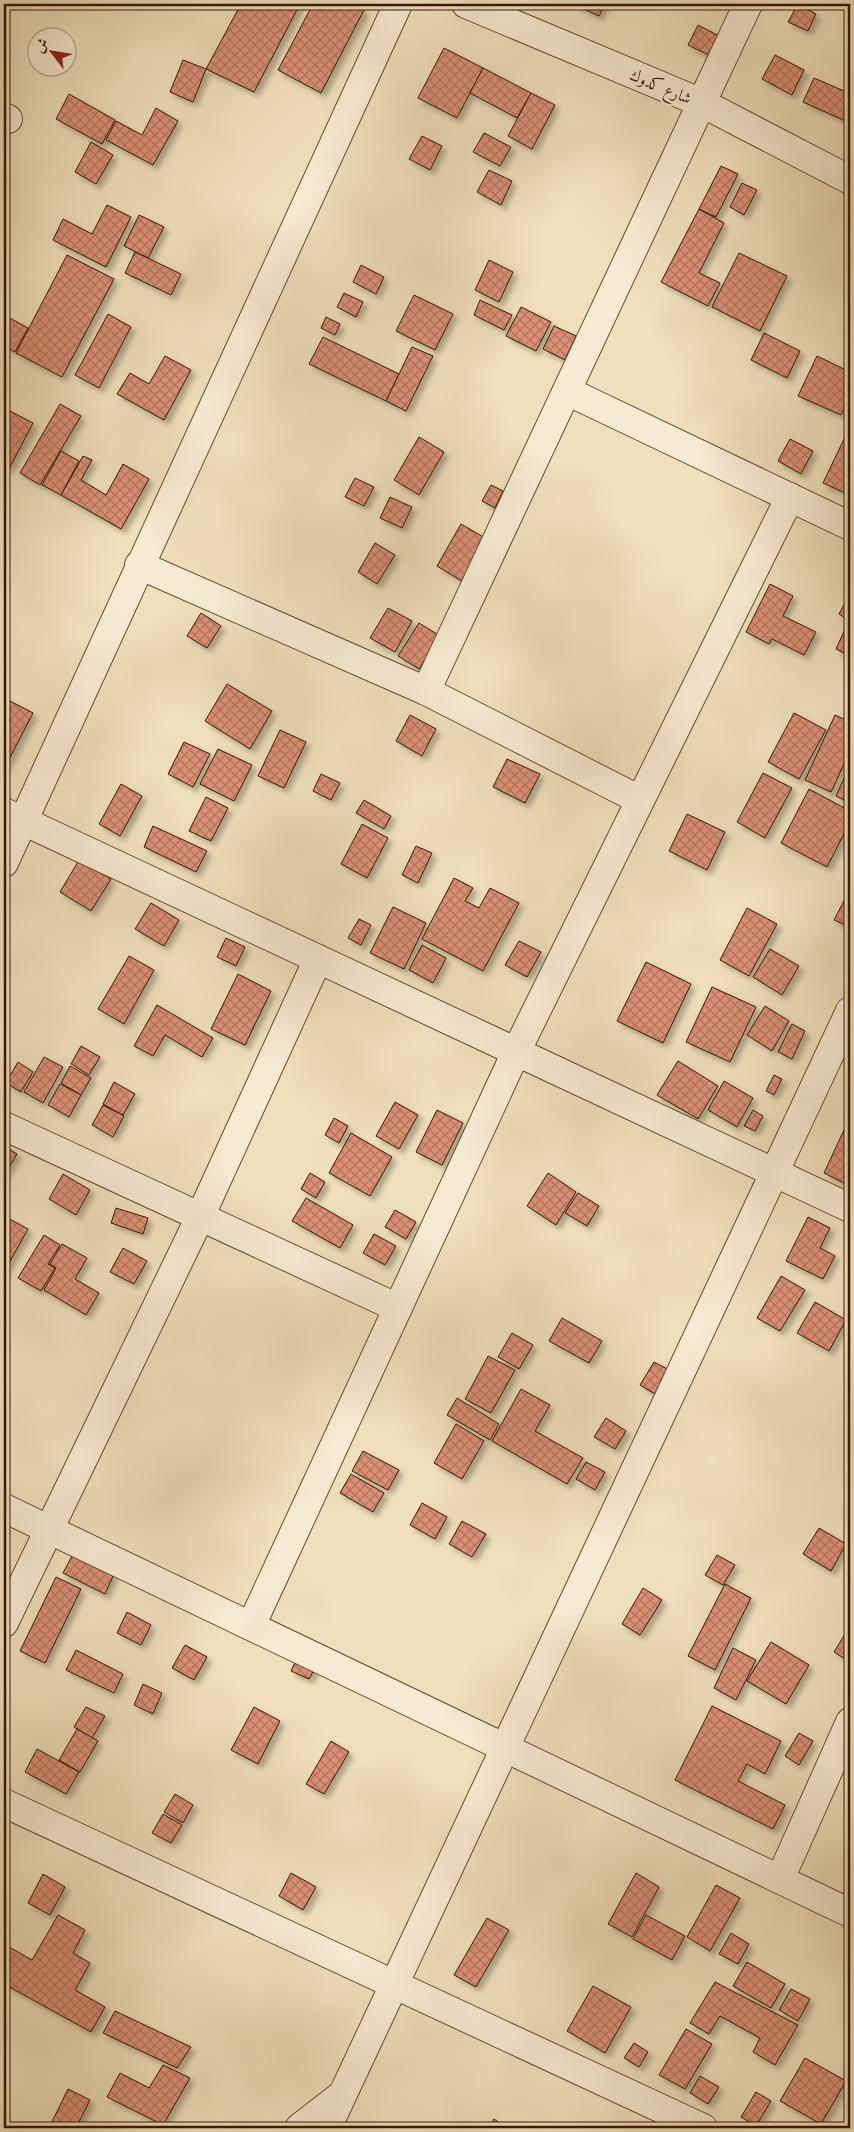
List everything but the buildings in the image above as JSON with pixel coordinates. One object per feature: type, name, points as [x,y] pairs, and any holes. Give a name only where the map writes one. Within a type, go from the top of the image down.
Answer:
[{"type":"street","points":[[4,863],[13,817],[139,565],[398,4]]},
{"type":"street","name":"شارع كدوك","points":[[466,4],[702,103],[850,180]]},
{"type":"street","points":[[426,691],[748,4]]},
{"type":"street","points":[[567,391],[850,526]]},
{"type":"street","points":[[251,1626],[516,1052],[790,497]]},
{"type":"street","points":[[139,565],[426,691],[640,800]]},
{"type":"street","points":[[13,817],[850,1208]]},
{"type":"street","points":[[4,1623],[200,1217],[318,959]]},
{"type":"street","points":[[327,2128],[850,1011]]},
{"type":"street","points":[[4,1126],[398,1308]]},
{"type":"street","points":[[4,1508],[850,1913]]},
{"type":"street","points":[[780,1879],[850,1722]]},
{"type":"street","points":[[4,1803],[703,2128]]},
{"type":"street","points":[[299,2128],[344,2093]]}]
